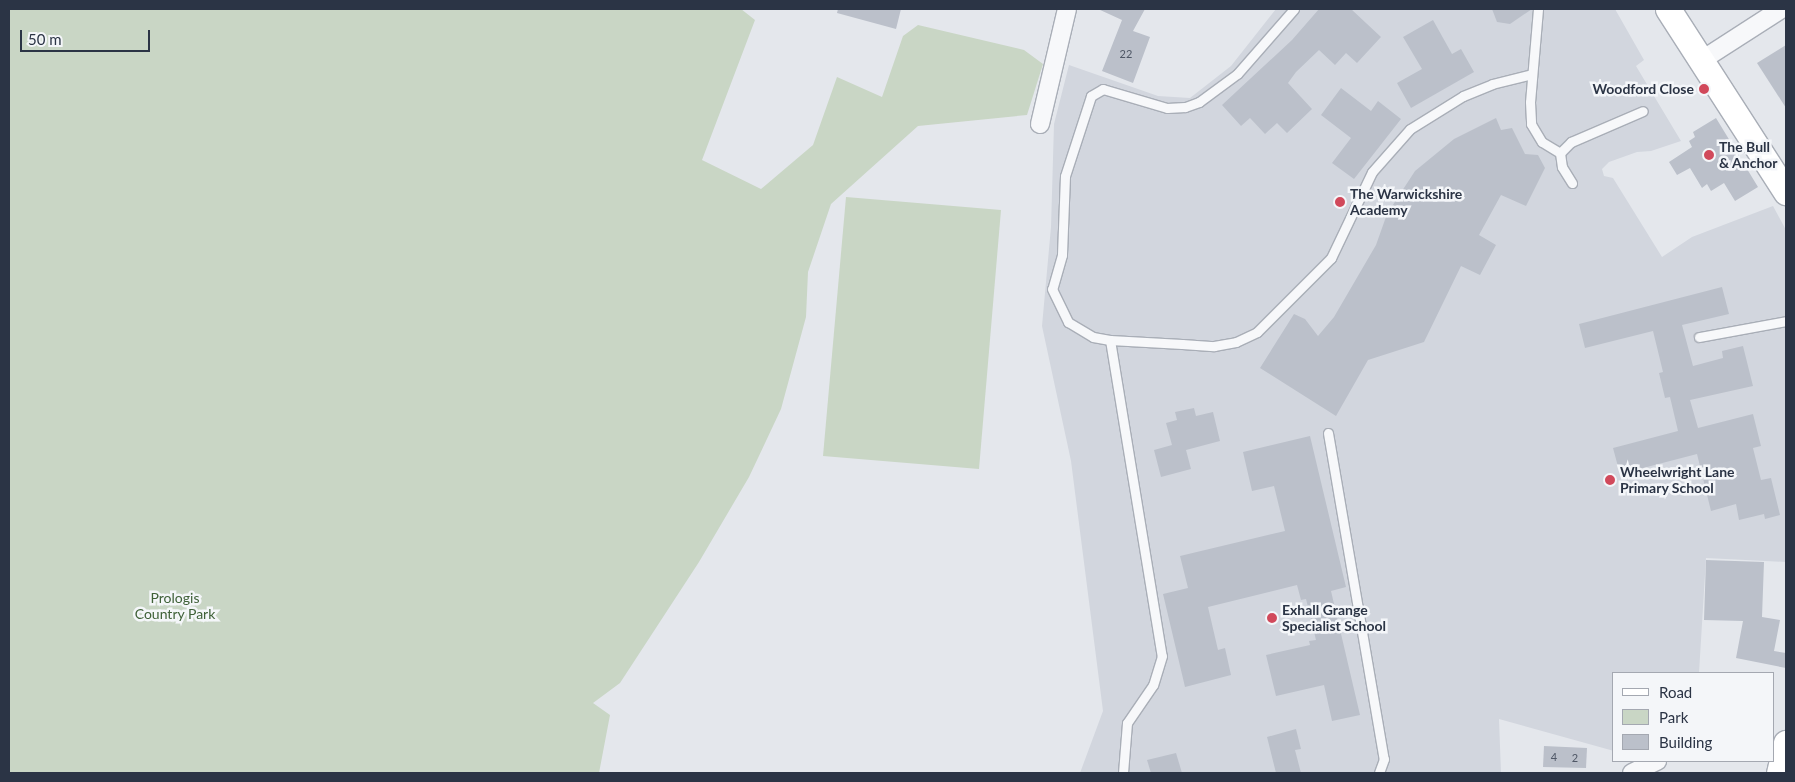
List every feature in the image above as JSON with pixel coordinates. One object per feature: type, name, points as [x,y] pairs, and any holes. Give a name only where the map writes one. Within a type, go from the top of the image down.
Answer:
[{"type":"street","points":[[1040,124],[1067,9]]},
{"type":"street","points":[[1668,9],[1786,192]]},
{"type":"street","points":[[1702,60],[1781,9]]},
{"type":"street","points":[[1632,773],[1654,762]]},
{"type":"lane","points":[[1294,9],[1237,74],[1199,102],[1185,107],[1167,108],[1103,89],[1091,96],[1065,176],[1062,255],[1052,289],[1068,322],[1093,336],[1110,340],[1214,346],[1236,342],[1257,332],[1331,258],[1372,172],[1410,129],[1463,96],[1492,84],[1532,74]]},
{"type":"lane","points":[[1538,9],[1532,74],[1531,124],[1542,142],[1560,153],[1562,166],[1572,183]]},
{"type":"lane","points":[[1560,153],[1571,142],[1643,111]]},
{"type":"lane","points":[[1699,337],[1786,321]]},
{"type":"lane","points":[[1110,340],[1162,656],[1153,685],[1127,723],[1124,773]]},
{"type":"lane","points":[[1328,433],[1384,759],[1379,773]]},
{"type":"shaded area","points":[[1276,9],[1615,9],[1644,60],[1636,66],[1681,141],[1651,151],[1637,152],[1609,162],[1602,169],[1604,176],[1613,178],[1662,257],[1692,237],[1773,206],[1786,230],[1786,562],[1706,558],[1699,672],[1612,672],[1612,750],[1499,719],[1501,773],[1080,773],[1103,711],[1071,461],[1042,326],[1051,227],[1054,124],[1069,65],[1158,96],[1190,98],[1231,66]]},
{"type":"green space","name":"Prologis Country Park","points":[[9,9],[741,9],[755,20],[702,160],[761,189],[813,145],[837,77],[882,97],[903,36],[918,25],[1024,50],[1043,64],[1027,115],[918,126],[831,204],[808,272],[806,317],[781,409],[749,477],[699,562],[620,683],[593,703],[610,715],[599,773],[9,773]]},
{"type":"green space","points":[[846,197],[1001,210],[979,469],[823,456]]},
{"type":"building","points":[[838,9],[901,9],[896,29],[837,13]]},
{"type":"building","points":[[1098,9],[1145,9],[1133,31],[1150,37],[1133,83],[1102,71],[1122,20]]},
{"type":"building","points":[[1319,9],[1351,9],[1381,37],[1357,63],[1346,53],[1335,65],[1319,50],[1296,72],[1288,83],[1312,109],[1287,133],[1277,123],[1265,134],[1250,118],[1241,126],[1222,105],[1292,40]]},
{"type":"building","points":[[1492,9],[1532,9],[1510,24],[1497,22]]},
{"type":"building","points":[[1433,20],[1452,54],[1461,49],[1474,72],[1411,108],[1397,83],[1422,69],[1403,37]]},
{"type":"building","points":[[1786,45],[1786,108],[1757,63]]},
{"type":"building","points":[[1341,88],[1371,111],[1378,101],[1401,119],[1354,179],[1332,163],[1351,138],[1321,115]]},
{"type":"building","points":[[1496,118],[1501,130],[1512,128],[1525,154],[1538,155],[1545,168],[1526,206],[1501,195],[1479,235],[1496,245],[1480,275],[1461,266],[1424,342],[1368,360],[1336,416],[1260,368],[1294,314],[1305,319],[1318,336],[1334,317],[1376,245],[1387,214],[1415,171],[1454,139]]},
{"type":"building","name":"The Bull & Anchor","points":[[1716,118],[1758,187],[1735,201],[1724,183],[1711,191],[1707,184],[1702,188],[1690,168],[1677,175],[1669,162],[1692,147],[1689,141],[1695,137],[1693,132]]},
{"type":"building","name":"Wheelwright Lane Primary School","points":[[1722,287],[1729,314],[1682,325],[1693,366],[1723,358],[1722,351],[1743,346],[1753,386],[1690,400],[1698,428],[1753,414],[1761,446],[1753,448],[1761,480],[1771,478],[1780,515],[1765,519],[1764,514],[1739,520],[1736,504],[1711,511],[1697,454],[1620,474],[1613,448],[1678,431],[1670,397],[1665,398],[1659,373],[1663,372],[1653,331],[1585,348],[1579,324]]},
{"type":"building","points":[[1194,408],[1196,416],[1213,412],[1220,441],[1186,450],[1191,469],[1161,477],[1154,450],[1172,445],[1166,423],[1177,420],[1175,412]]},
{"type":"building","points":[[1310,436],[1346,587],[1331,591],[1360,715],[1332,721],[1324,685],[1276,696],[1266,655],[1310,645],[1309,641],[1316,640],[1306,599],[1301,600],[1297,585],[1208,607],[1218,650],[1225,648],[1231,675],[1185,687],[1163,594],[1188,588],[1180,556],[1285,531],[1274,486],[1252,491],[1243,452]]},
{"type":"building","points":[[1706,560],[1764,562],[1762,617],[1780,620],[1774,651],[1786,653],[1786,668],[1736,658],[1743,621],[1704,620]]},
{"type":"building","points":[[1296,729],[1301,749],[1295,750],[1301,773],[1276,773],[1267,737]]},
{"type":"building","points":[[1544,746],[1587,748],[1586,768],[1543,767]]},
{"type":"building","points":[[1176,753],[1182,773],[1151,773],[1147,760]]},
{"type":"place","name":"Woodford Close","points":[[1704,89]]},
{"type":"place","name":"The Bull & Anchor","points":[[1709,155]]},
{"type":"place","name":"The Warwickshire Academy","points":[[1340,202]]},
{"type":"place","name":"Wheelwright Lane Primary School","points":[[1610,480]]},
{"type":"place","name":"Exhall Grange Specialist School","points":[[1272,618]]}]
